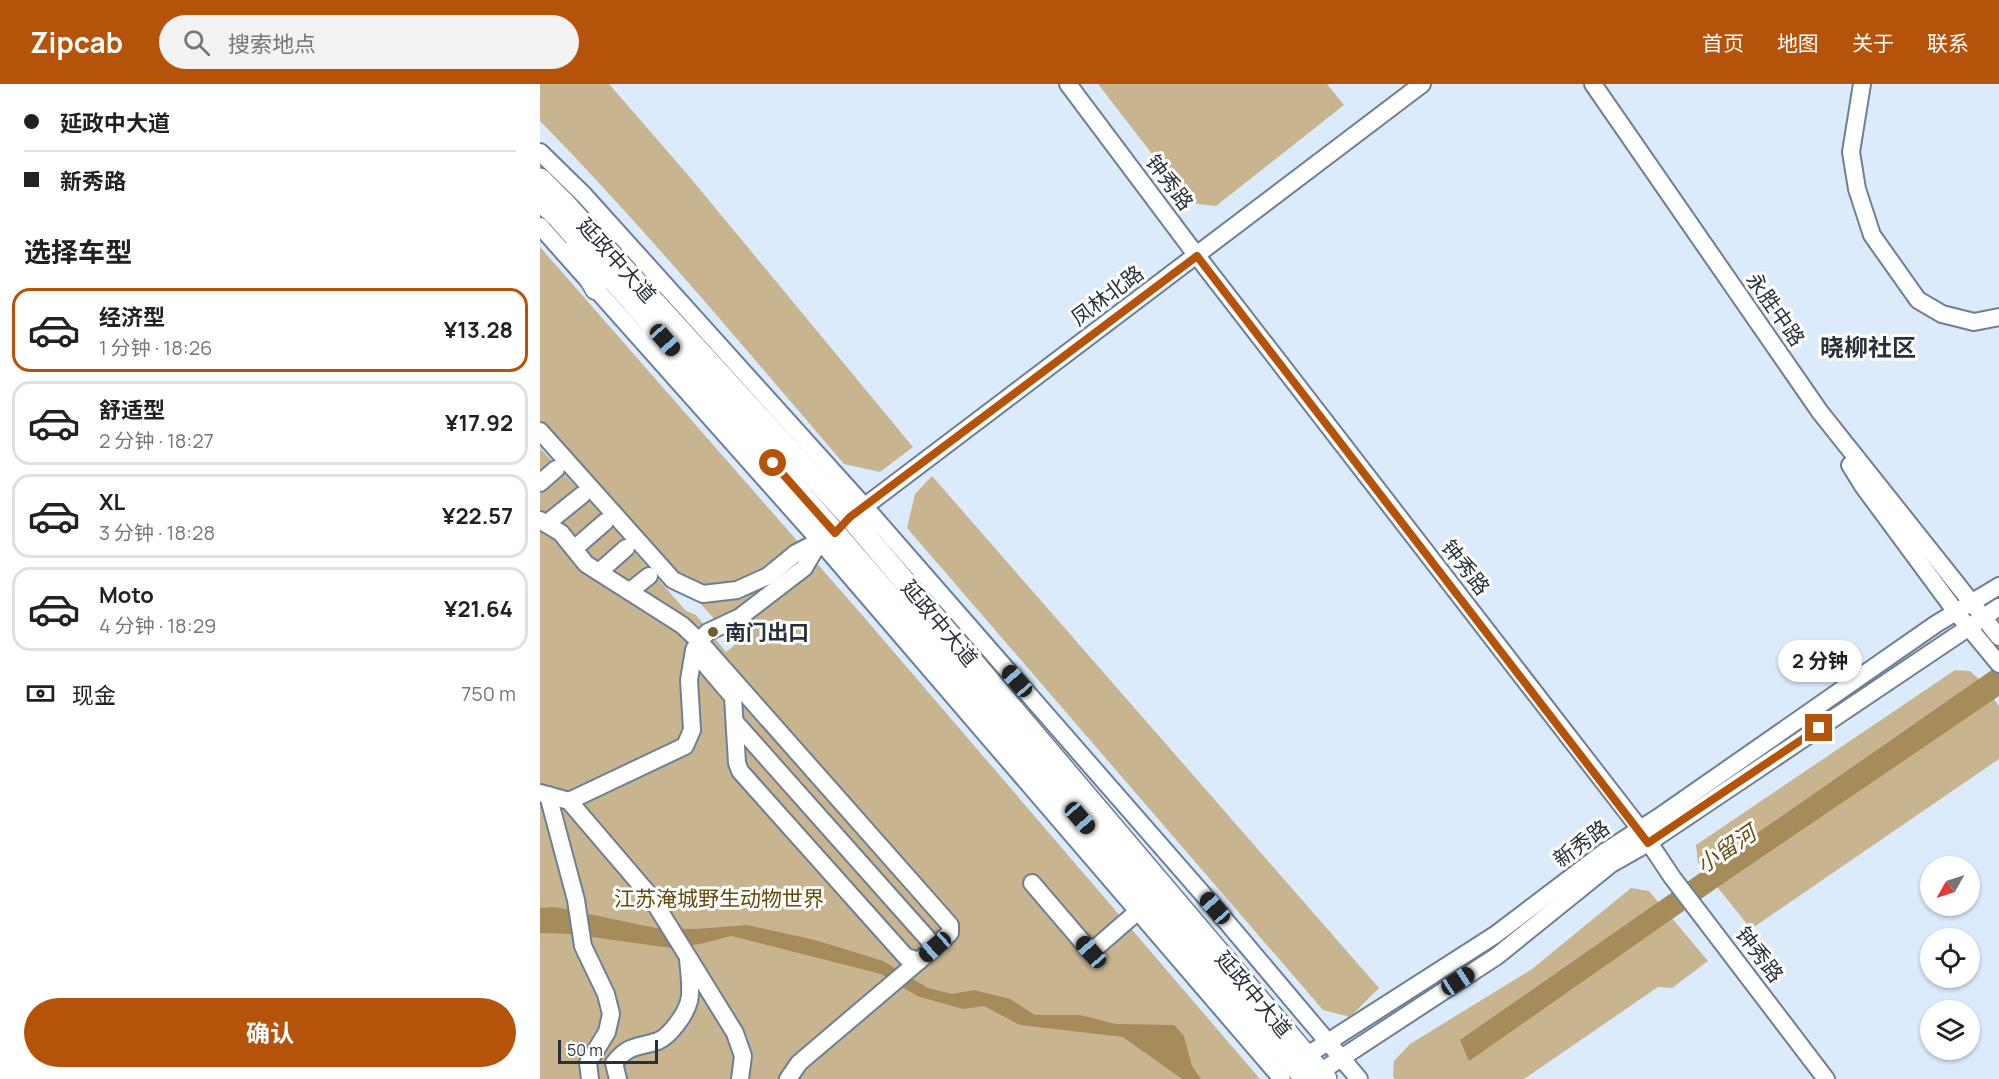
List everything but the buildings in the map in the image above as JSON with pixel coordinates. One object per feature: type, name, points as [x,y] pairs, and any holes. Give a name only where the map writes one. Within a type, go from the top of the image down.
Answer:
[{"type":"main road","name":"延政中大道","points":[[540,179],[858,512],[1303,1073]]},
{"type":"main road","name":"延政中大道","points":[[544,213],[827,537],[1303,1073]]},
{"type":"main road","points":[[544,213],[596,289]]},
{"type":"street","name":"钟秀路","points":[[1068,84],[1197,256],[1644,836],[1672,877],[1826,1079]]},
{"type":"street","name":"凤林北路","points":[[827,537],[1422,84]]},
{"type":"street","name":"永胜中路","points":[[1593,84],[1820,412],[1999,637]]},
{"type":"street","points":[[1862,84],[1851,152],[1857,189],[1872,235],[1918,300],[1942,315],[1974,322],[1999,317]]},
{"type":"street","points":[[540,152],[584,195],[858,512],[1215,908],[1359,1079]]},
{"type":"street","points":[[596,289],[827,537],[1137,912],[1303,1073]]},
{"type":"street","points":[[1820,412],[1863,486],[1956,612],[1994,658]]},
{"type":"street","points":[[540,431],[673,580],[704,594],[737,590],[768,576],[796,553],[827,537]]},
{"type":"street","points":[[540,483],[556,470]]},
{"type":"street","points":[[582,495],[543,522],[561,533],[586,564],[682,625],[699,641],[950,925],[950,933],[799,1063],[788,1079]]},
{"type":"street","points":[[575,548],[605,522]]},
{"type":"street","points":[[569,801],[685,746],[692,730],[689,680],[694,650],[699,641],[708,632],[740,617],[804,568],[827,537]]},
{"type":"street","points":[[599,572],[626,548]]},
{"type":"street","points":[[630,591],[649,576]]},
{"type":"street","name":"新秀路","points":[[1303,1073],[1341,1058],[1497,956],[1644,836],[1936,624],[1999,586]]},
{"type":"street","name":"新秀路","points":[[1303,1073],[1328,1042],[1495,935],[1603,853],[1644,836],[1999,607]]},
{"type":"street","points":[[699,641],[704,663],[733,697],[737,763],[740,771],[906,957],[919,960]]},
{"type":"street","points":[[735,722],[935,947]]},
{"type":"street","points":[[544,794],[569,801],[651,897],[735,1033],[743,1056],[740,1079]]},
{"type":"street","points":[[544,794],[576,900],[583,946],[606,994],[611,1014],[607,1032],[588,1063],[590,1079]]},
{"type":"street","points":[[1032,883],[1091,952],[1137,912]]},
{"type":"street","points":[[618,1079],[614,1063],[622,1053],[636,1045],[660,1040],[676,1027],[689,1002],[688,957]]},
{"type":"green space","points":[[540,84],[609,84],[688,175],[913,447],[880,472],[844,464],[657,247],[540,121]]},
{"type":"green space","points":[[1098,84],[1327,84],[1344,105],[1216,206],[1190,203]]},
{"type":"green space","name":"江苏淹城野生动物世界","points":[[540,247],[863,616],[1260,1079],[540,1079],[540,448],[686,611],[696,615],[726,652],[736,644],[540,421]]},
{"type":"green space","points":[[932,476],[1379,988],[1350,1017],[1323,1010],[907,528],[915,494]]},
{"type":"green space","points":[[1955,670],[1970,671],[1979,679],[1999,706],[1999,759],[1751,929],[1698,863],[1696,845]]},
{"type":"green space","points":[[1631,888],[1649,891],[1708,961],[1672,988],[1658,987],[1524,1079],[1395,1079],[1393,1077],[1394,1061],[1410,1044],[1532,969]]},
{"type":"shaded area","points":[[1999,665],[1999,696],[1718,887],[1469,1061],[1460,1040]]},
{"type":"shaded area","points":[[555,907],[656,928],[696,929],[747,925],[815,940],[883,961],[928,988],[952,994],[974,990],[1010,999],[1035,1015],[1080,1015],[1116,1024],[1174,1025],[1184,1036],[1192,1066],[1201,1079],[1182,1079],[1123,1037],[1020,1025],[984,1006],[963,1009],[917,996],[881,974],[731,936],[671,948],[571,934],[540,933],[540,908]]},
{"type":"place","name":"南门出口","points":[[713,632]]},
{"type":"district","name":"晓柳社区","points":[[1868,346]]},
{"type":"route","points":[[773,463],[835,533],[850,517],[1197,256],[1640,829],[1648,843],[1819,728]]},
{"type":"water label","name":"小留河","points":[[1726,849]]}]
